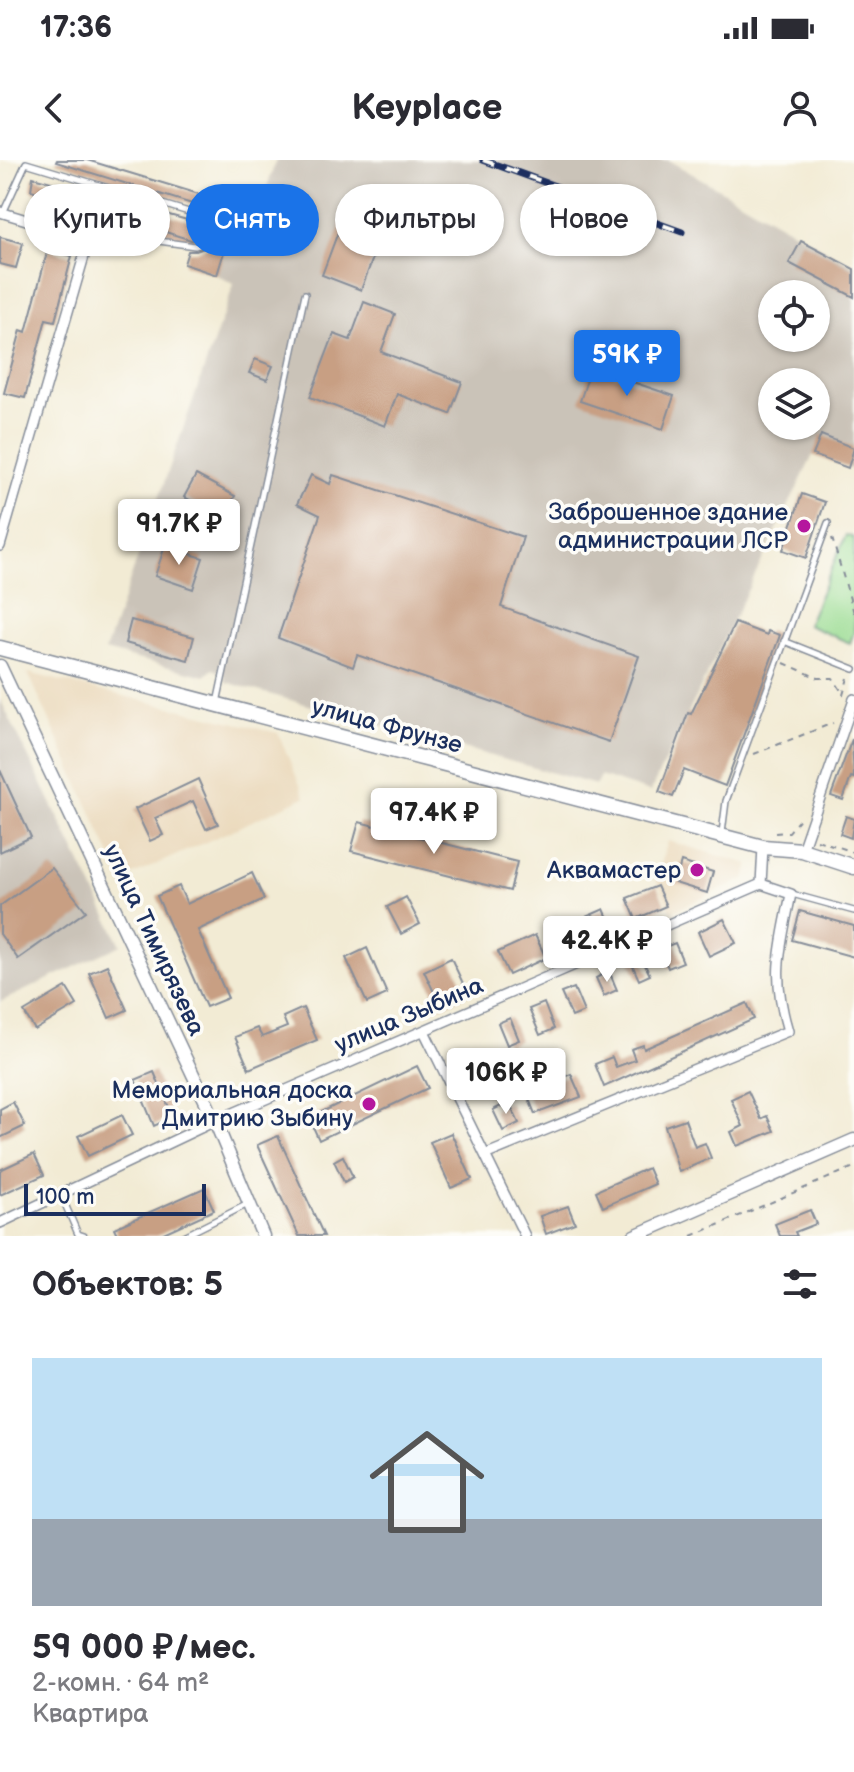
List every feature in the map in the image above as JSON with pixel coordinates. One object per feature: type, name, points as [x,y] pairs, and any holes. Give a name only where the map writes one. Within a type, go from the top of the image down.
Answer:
[{"type":"main road","name":"улица Фрунзе","points":[[0,648],[763,847],[802,850],[854,867]]},
{"type":"street","points":[[1,213],[24,220]]},
{"type":"street","points":[[0,546],[84,256]]},
{"type":"street","name":"улица Тимирязева","points":[[0,666],[215,1121],[263,1236]]},
{"type":"street","points":[[802,850],[849,700]]},
{"type":"street","points":[[487,1154],[788,1031],[778,998],[777,961],[791,894],[761,884],[763,847]]},
{"type":"street","name":"улица Зыбина","points":[[0,1223],[215,1121],[761,884]]},
{"type":"street","points":[[424,1031],[525,1236]]},
{"type":"street","points":[[634,1236],[854,1140]]},
{"type":"lane","points":[[1,213],[26,163],[96,184]]},
{"type":"lane","points":[[170,206],[212,219],[206,243],[195,246],[170,243]]},
{"type":"lane","points":[[216,704],[305,294]]},
{"type":"lane","points":[[722,834],[726,801],[828,523]]},
{"type":"lane","points":[[784,641],[853,668]]},
{"type":"lane","points":[[791,894],[854,911]]},
{"type":"lane","points":[[61,1194],[78,1234],[84,1236]]},
{"type":"lane","points":[[184,1236],[249,1203]]},
{"type":"path","points":[[830,533],[854,613]]},
{"type":"path","points":[[777,660],[818,678],[833,678],[849,700]]},
{"type":"path","points":[[843,693],[853,668]]},
{"type":"path","points":[[741,759],[835,723]]},
{"type":"path","points":[[763,847],[765,835],[789,832],[799,822],[804,808]]},
{"type":"path","points":[[692,1236],[854,1167]]},
{"type":"shaded area","points":[[276,160],[668,160],[854,266],[854,470],[813,455],[650,792],[600,776],[596,785],[226,682],[224,674],[213,669],[205,676],[105,651],[234,284],[217,275],[223,256],[319,256],[319,184],[268,184]]},
{"type":"shaded area","points":[[28,673],[278,733],[305,797],[122,880]]},
{"type":"shaded area","points":[[0,699],[121,945],[0,1002]]},
{"type":"shaded area","points":[[668,841],[749,864],[745,879],[672,912],[656,880]]},
{"type":"green space","points":[[846,535],[854,538],[854,632],[850,643],[807,625]]},
{"type":"building","points":[[87,160],[166,184],[127,184],[56,162]]},
{"type":"building","points":[[33,177],[58,184],[32,184]]},
{"type":"building","points":[[170,185],[186,190],[186,202],[170,197]]},
{"type":"building","points":[[170,215],[186,220],[186,238],[170,233]]},
{"type":"building","points":[[0,237],[23,243],[16,268],[0,264]]},
{"type":"building","points":[[335,240],[335,256],[374,256],[361,290],[322,275]]},
{"type":"building","points":[[801,241],[854,269],[854,297],[830,284],[830,280],[822,280],[789,263]]},
{"type":"building","points":[[46,256],[72,256],[55,321],[46,319],[25,398],[4,393],[21,330],[26,332]]},
{"type":"building","points":[[186,256],[223,256],[217,275],[184,264]]},
{"type":"building","points":[[364,302],[395,314],[381,352],[462,382],[450,414],[397,394],[385,426],[310,397],[334,334],[350,340]]},
{"type":"building","points":[[255,359],[273,366],[267,380],[249,373]]},
{"type":"building","points":[[591,368],[674,396],[663,429],[580,401]]},
{"type":"building","points":[[830,439],[854,448],[848,468],[813,455],[819,440]]},
{"type":"building","points":[[196,475],[235,496],[223,518],[184,497]]},
{"type":"building","points":[[311,475],[330,484],[333,475],[523,537],[501,607],[639,656],[609,742],[357,655],[353,667],[278,638],[320,515],[297,504]]},
{"type":"building","name":"Заброшенное здание администрации ЛСР","points":[[802,494],[825,502],[806,558],[783,550]]},
{"type":"building","points":[[165,546],[203,558],[193,589],[155,576]]},
{"type":"building","points":[[131,620],[194,637],[188,660],[125,643]]},
{"type":"building","points":[[735,623],[767,635],[768,631],[780,635],[725,786],[684,770],[673,797],[659,792],[688,713],[691,714]]},
{"type":"building","points":[[852,739],[854,778],[851,777],[843,800],[831,796]]},
{"type":"building","points":[[0,770],[31,837],[0,852]]},
{"type":"building","points":[[198,779],[218,824],[206,829],[193,801],[155,818],[163,835],[150,841],[135,809]]},
{"type":"building","points":[[846,816],[854,819],[851,838],[840,834]]},
{"type":"building","points":[[359,822],[517,862],[510,891],[351,851]]},
{"type":"building","points":[[681,862],[713,872],[707,893],[675,883]]},
{"type":"building","points":[[52,868],[86,911],[18,959],[0,934],[0,906]]},
{"type":"building","points":[[252,873],[264,899],[198,930],[228,998],[206,1007],[157,896],[179,886],[187,904]]},
{"type":"building","points":[[657,886],[666,906],[636,919],[627,898]]},
{"type":"building","points":[[406,897],[420,924],[401,934],[387,907]]},
{"type":"building","points":[[604,909],[613,929],[565,950],[556,930]]},
{"type":"building","points":[[800,911],[854,926],[854,957],[792,940]]},
{"type":"building","points":[[724,919],[736,943],[709,956],[698,932]]},
{"type":"building","points":[[535,935],[546,958],[509,975],[498,952]]},
{"type":"building","points":[[675,943],[683,962],[668,968],[660,949]]},
{"type":"building","points":[[367,948],[387,994],[367,1003],[346,958]]},
{"type":"building","points":[[641,957],[650,975],[639,980],[631,962]]},
{"type":"building","points":[[451,958],[468,994],[441,1007],[424,971]]},
{"type":"building","points":[[107,965],[127,1010],[109,1018],[89,973]]},
{"type":"building","points":[[609,971],[617,990],[604,996],[596,978]]},
{"type":"building","points":[[66,987],[77,1005],[35,1030],[24,1012]]},
{"type":"building","points":[[574,988],[584,1012],[572,1017],[561,993]]},
{"type":"building","points":[[544,1003],[554,1029],[540,1035],[529,1009]]},
{"type":"building","points":[[747,1003],[754,1019],[604,1087],[595,1064],[612,1057],[616,1067],[635,1060],[631,1049],[643,1045],[644,1049]]},
{"type":"building","points":[[303,1008],[317,1040],[249,1069],[235,1037],[257,1028],[262,1037],[287,1027],[283,1017]]},
{"type":"building","points":[[510,1018],[519,1040],[507,1045],[498,1023]]},
{"type":"building","points":[[417,1066],[428,1088],[319,1140],[309,1118]]},
{"type":"building","points":[[154,1072],[173,1117],[154,1126],[135,1080]]},
{"type":"building","points":[[571,1074],[581,1097],[535,1114],[524,1087],[543,1078],[546,1084]]},
{"type":"building","points":[[748,1091],[761,1119],[767,1116],[774,1131],[737,1146],[731,1132],[743,1126],[731,1099]]},
{"type":"building","points":[[13,1102],[25,1126],[0,1138],[0,1109]]},
{"type":"building","points":[[509,1102],[519,1123],[503,1131],[493,1110]]},
{"type":"building","points":[[122,1115],[132,1135],[88,1156],[78,1136]]},
{"type":"building","points":[[685,1119],[695,1147],[705,1143],[711,1158],[679,1172],[665,1126]]},
{"type":"building","points":[[451,1133],[472,1179],[451,1188],[430,1142]]},
{"type":"building","points":[[278,1136],[324,1236],[299,1236],[257,1145]]},
{"type":"building","points":[[34,1154],[44,1175],[0,1195],[0,1170]]},
{"type":"building","points":[[343,1156],[353,1177],[344,1182],[334,1161]]},
{"type":"building","points":[[648,1168],[655,1184],[603,1207],[596,1191]]},
{"type":"building","points":[[204,1188],[214,1210],[157,1236],[118,1236],[114,1228]]},
{"type":"building","points":[[568,1206],[575,1223],[546,1234],[540,1216]]},
{"type":"building","points":[[810,1210],[816,1224],[795,1232],[797,1236],[780,1236],[775,1224]]},
{"type":"railway","points":[[483,160],[682,232]]},
{"type":"place","name":"Заброшенное здание администрации ЛСР","points":[[804,526]]},
{"type":"place","name":"Аквамастер","points":[[697,870]]},
{"type":"place","name":"Мемориальная доска Дмитрию Зыбину","points":[[369,1104]]}]
